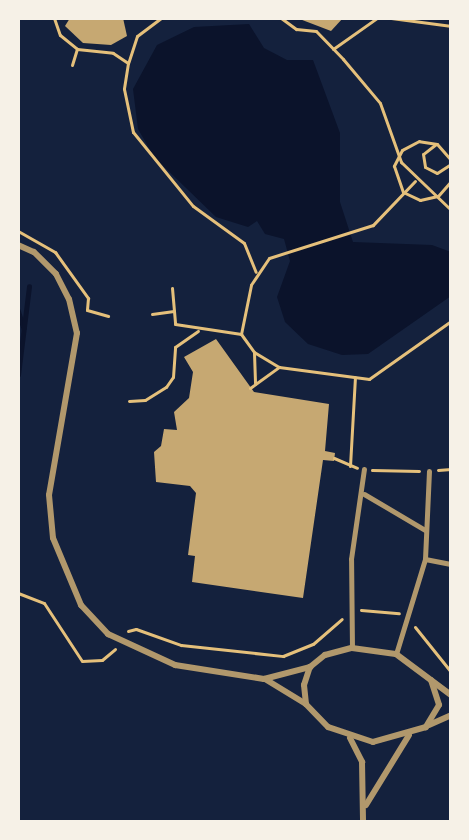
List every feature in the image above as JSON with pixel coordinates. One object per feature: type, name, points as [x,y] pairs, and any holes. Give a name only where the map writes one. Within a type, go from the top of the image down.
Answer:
[{"type":"street","points":[[18,245],[34,252],[56,274],[76,333],[48,495],[53,538],[81,605],[108,634],[139,652],[175,665],[264,679],[306,704],[328,727],[350,738],[373,742],[410,733],[451,715]]},
{"type":"street","points":[[352,648],[349,614],[351,559],[364,494],[364,469]]},
{"type":"street","points":[[396,654],[408,620],[424,559],[429,471]]},
{"type":"street","points":[[364,494],[424,530]]},
{"type":"street","points":[[424,559],[451,564]]},
{"type":"street","points":[[264,679],[310,667],[325,655],[352,648],[396,654],[451,694]]},
{"type":"street","points":[[306,704],[304,685],[310,667]]},
{"type":"street","points":[[426,727],[439,705],[431,680]]},
{"type":"street","points":[[365,805],[410,733]]},
{"type":"street","points":[[350,738],[362,762],[365,805],[363,822]]},
{"type":"path","points":[[54,18],[60,35],[77,49],[113,53],[128,63]]},
{"type":"path","points":[[161,18],[137,36],[128,63],[124,89],[133,132],[144,151],[213,225],[244,243],[256,272],[241,334],[254,352],[279,367],[369,379],[451,321]]},
{"type":"path","points":[[282,18],[296,28],[316,31],[333,49],[380,103],[399,154],[415,181],[433,198],[451,210]]},
{"type":"path","points":[[333,49],[376,18]]},
{"type":"path","points":[[391,18],[451,26]]},
{"type":"path","points":[[72,65],[77,49]]},
{"type":"path","points":[[433,198],[406,194],[394,176],[399,154],[419,141],[437,144],[450,153],[451,160]]},
{"type":"path","points":[[437,144],[423,154],[425,167],[437,173],[451,165]]},
{"type":"path","points":[[256,272],[290,249],[373,225],[406,194],[415,181]]},
{"type":"path","points":[[433,198],[451,181]]},
{"type":"path","points":[[172,288],[175,324],[198,331],[241,334]]},
{"type":"path","points":[[152,314],[174,312]]},
{"type":"path","points":[[129,401],[144,400],[166,387],[173,377],[175,347],[198,331]]},
{"type":"path","points":[[254,352],[255,384]]},
{"type":"path","points":[[250,388],[279,367]]},
{"type":"path","points":[[350,466],[355,377]]},
{"type":"path","points":[[334,458],[350,466],[364,469],[429,471],[451,469]]},
{"type":"path","points":[[18,593],[44,603],[82,661],[102,660],[114,651]]},
{"type":"path","points":[[451,605],[451,634]]},
{"type":"path","points":[[124,635],[136,629],[181,645],[283,656],[313,644],[349,614],[387,609],[408,620],[451,672]]},
{"type":"water","points":[[249,24],[264,48],[287,60],[313,60],[340,133],[340,202],[353,242],[432,245],[451,252],[451,296],[368,354],[342,355],[308,344],[285,322],[277,297],[290,261],[284,239],[265,234],[257,221],[248,227],[216,217],[154,157],[138,129],[133,89],[157,45],[194,27]]},
{"type":"building","points":[[70,18],[123,18],[127,36],[111,45],[83,43],[65,26]]},
{"type":"building","points":[[297,18],[343,18],[331,31]]},
{"type":"building","points":[[216,339],[254,392],[329,404],[325,451],[335,453],[334,461],[323,460],[303,598],[192,582],[195,556],[188,555],[196,493],[190,486],[156,482],[154,452],[161,446],[164,429],[177,430],[174,412],[189,398],[193,372],[184,357]]},
{"type":"waterway","points":[[18,375],[29,287]]},
{"type":"waterway","points":[[18,310],[24,328]]}]
